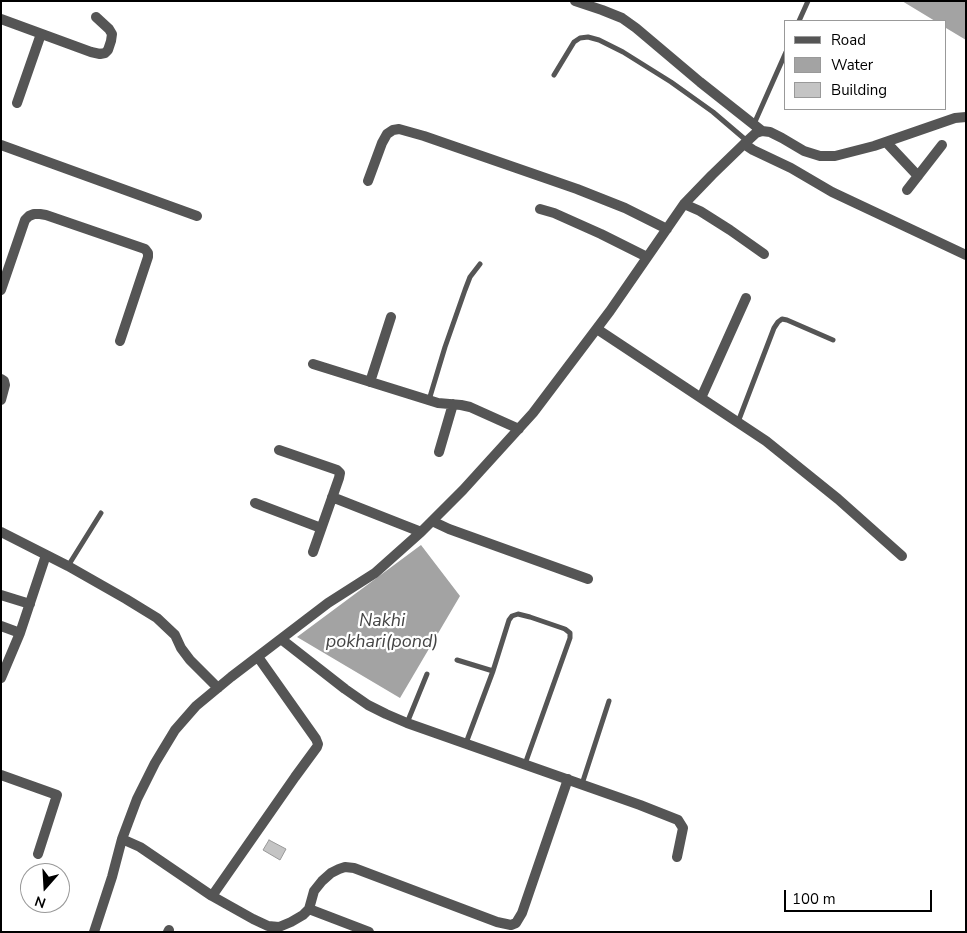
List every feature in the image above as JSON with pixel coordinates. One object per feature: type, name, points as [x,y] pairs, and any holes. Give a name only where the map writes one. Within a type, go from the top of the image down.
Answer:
[{"type":"street","points":[[575,1],[622,18],[700,82],[752,135],[753,150],[840,195],[966,255]]},
{"type":"street","points":[[1,19],[100,54],[108,50],[112,34],[96,17]]},
{"type":"street","points":[[17,104],[42,34]]},
{"type":"street","points":[[94,932],[122,839],[137,798],[175,730],[196,706],[218,688],[328,603],[375,573],[422,532],[463,490],[533,413],[597,329],[684,204],[752,135],[770,132],[804,151],[820,156],[835,156],[874,146],[955,118],[966,117]]},
{"type":"street","points":[[368,181],[387,134],[393,130],[399,130],[424,136],[577,189],[626,208],[667,229]]},
{"type":"street","points":[[886,142],[918,176]]},
{"type":"street","points":[[907,190],[942,145]]},
{"type":"street","points":[[1,146],[197,216]]},
{"type":"street","points":[[684,204],[700,211],[764,254]]},
{"type":"street","points":[[540,209],[601,234],[647,257]]},
{"type":"street","points":[[1,290],[25,220],[34,214],[46,215],[145,249],[148,257],[120,341]]},
{"type":"street","points":[[701,398],[746,298]]},
{"type":"street","points":[[370,382],[391,317]]},
{"type":"street","points":[[597,329],[766,440],[838,499],[902,556]]},
{"type":"street","points":[[313,364],[429,400],[470,407],[519,429]]},
{"type":"street","points":[[1,379],[5,385],[1,400]]},
{"type":"street","points":[[438,452],[453,404]]},
{"type":"street","points":[[279,450],[337,470],[340,473],[313,552]]},
{"type":"street","points":[[332,497],[422,532]]},
{"type":"street","points":[[255,503],[321,528]]},
{"type":"street","points":[[432,521],[449,529],[588,579]]},
{"type":"street","points":[[1,532],[68,566],[157,618],[175,635],[181,648],[190,660],[218,688]]},
{"type":"street","points":[[1,678],[20,634],[46,555]]},
{"type":"street","points":[[1,594],[30,604]]},
{"type":"street","points":[[1,626],[20,634]]},
{"type":"street","points":[[281,639],[345,689],[368,705],[386,714],[678,820],[684,828],[678,857]]},
{"type":"street","points":[[212,896],[318,744],[258,657]]},
{"type":"street","points":[[1,775],[57,795],[38,854]]},
{"type":"street","points":[[122,839],[140,847],[212,896],[268,926],[279,927],[303,915],[309,909],[314,891],[322,881],[332,873],[346,867],[354,868],[497,922],[512,925],[516,923],[522,913],[568,779]]},
{"type":"street","points":[[309,909],[368,932]]},
{"type":"lane","points":[[799,20],[808,1]]},
{"type":"lane","points":[[554,75],[574,42],[580,38],[588,37],[598,40],[623,52],[671,82],[713,112],[752,135],[784,57]]},
{"type":"lane","points":[[429,400],[464,290],[470,277],[480,264]]},
{"type":"lane","points":[[738,422],[778,322],[782,319],[787,320],[833,340]]},
{"type":"lane","points":[[68,566],[101,513]]},
{"type":"lane","points":[[466,743],[512,616],[518,614],[530,616],[565,629],[570,633],[570,638],[524,764]]},
{"type":"lane","points":[[457,660],[493,671]]},
{"type":"lane","points":[[407,722],[427,674]]},
{"type":"lane","points":[[582,784],[609,701]]},
{"type":"water","points":[[902,1],[966,1],[966,40],[947,29],[947,20],[933,20]]},
{"type":"water","name":"Nakhi pokhari(pond)","points":[[421,545],[460,596],[400,698],[297,637]]},
{"type":"building","points":[[269,840],[286,849],[280,860],[263,850]]}]
